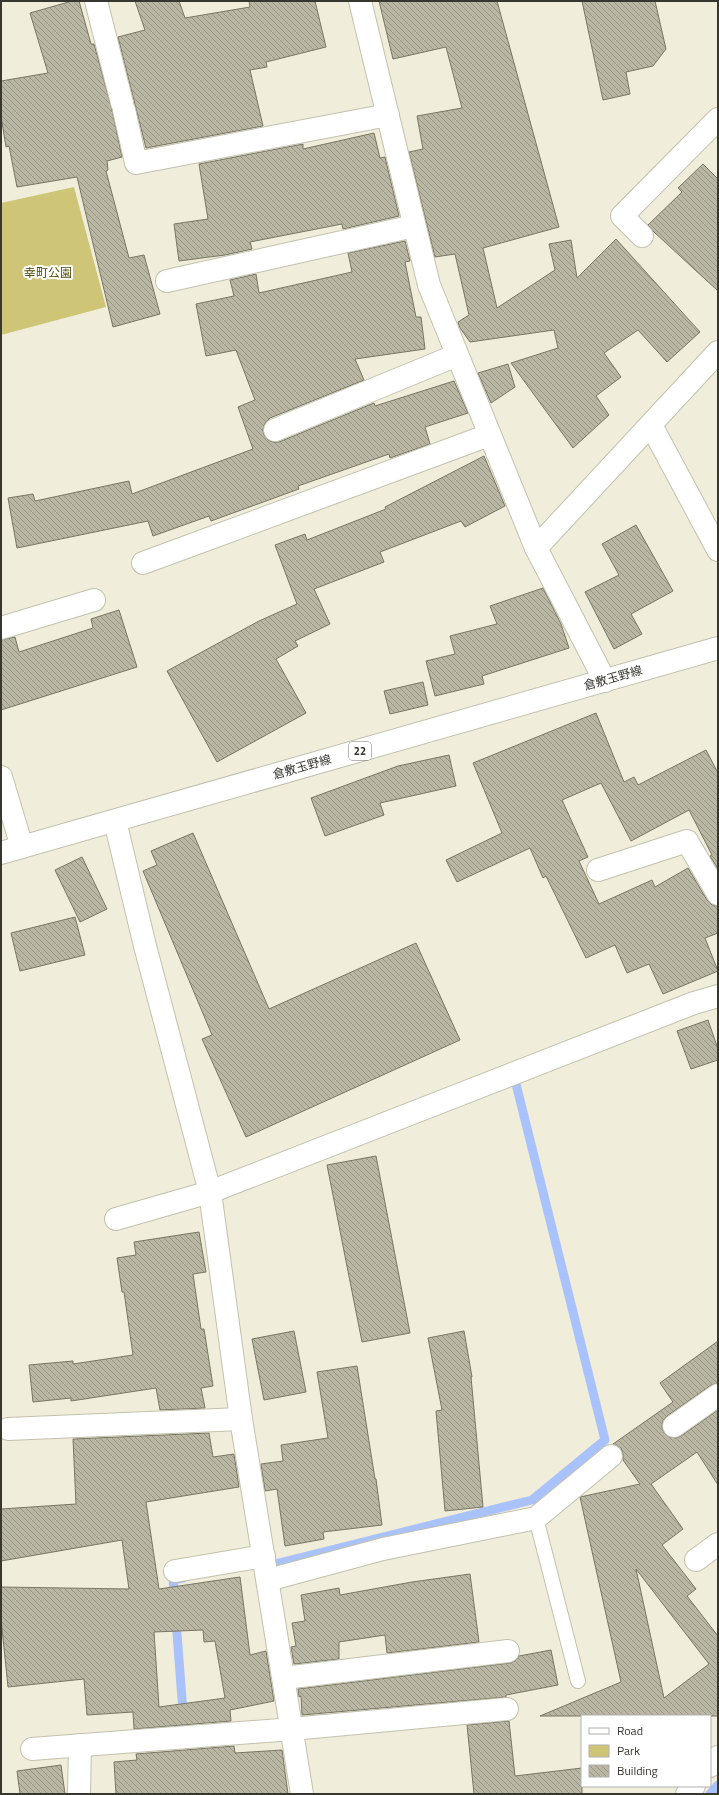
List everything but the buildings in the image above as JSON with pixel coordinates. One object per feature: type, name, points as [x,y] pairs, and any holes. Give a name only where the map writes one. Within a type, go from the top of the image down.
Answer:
[{"type":"street","points":[[96,1],[136,163],[388,115]]},
{"type":"street","points":[[360,1],[429,285],[536,548],[605,681]]},
{"type":"street","points":[[642,236],[622,216],[718,119]]},
{"type":"street","points":[[167,281],[414,226]]},
{"type":"street","points":[[536,548],[718,352]]},
{"type":"street","points":[[275,430],[457,355]]},
{"type":"street","points":[[651,425],[718,550]]},
{"type":"street","points":[[143,563],[489,435]]},
{"type":"street","points":[[1,628],[94,600]]},
{"type":"street","name":"倉敷玉野線","points":[[1,853],[718,648]]},
{"type":"street","points":[[1,777],[22,847]]},
{"type":"street","points":[[115,821],[145,946],[210,1192],[241,1419],[302,1794]]},
{"type":"street","points":[[598,870],[687,840],[718,894]]},
{"type":"street","points":[[116,1219],[210,1192],[694,1003],[718,996]]},
{"type":"street","points":[[674,1426],[718,1395]]},
{"type":"street","points":[[8,1429],[241,1419]]},
{"type":"street","points":[[175,1571],[266,1567],[382,1549],[536,1518],[611,1456]]},
{"type":"street","points":[[696,1560],[718,1544]]},
{"type":"street","points":[[284,1678],[508,1651]]},
{"type":"street","points":[[32,1749],[292,1729],[507,1709]]},
{"type":"street","points":[[79,1794],[80,1745]]},
{"type":"street","points":[[711,1765],[718,1757]]},
{"type":"lane","points":[[536,1518],[578,1681]]},
{"type":"green space","name":"幸町公園","points":[[74,187],[106,307],[1,335],[1,203]]},
{"type":"waterway","points":[[265,1566],[532,1500],[605,1440],[516,1084]]},
{"type":"waterway","points":[[175,1599],[173,1580],[183,1578]]},
{"type":"waterway","points":[[176,1620],[185,1739]]},
{"type":"waterway","points":[[710,1794],[718,1785]]}]
